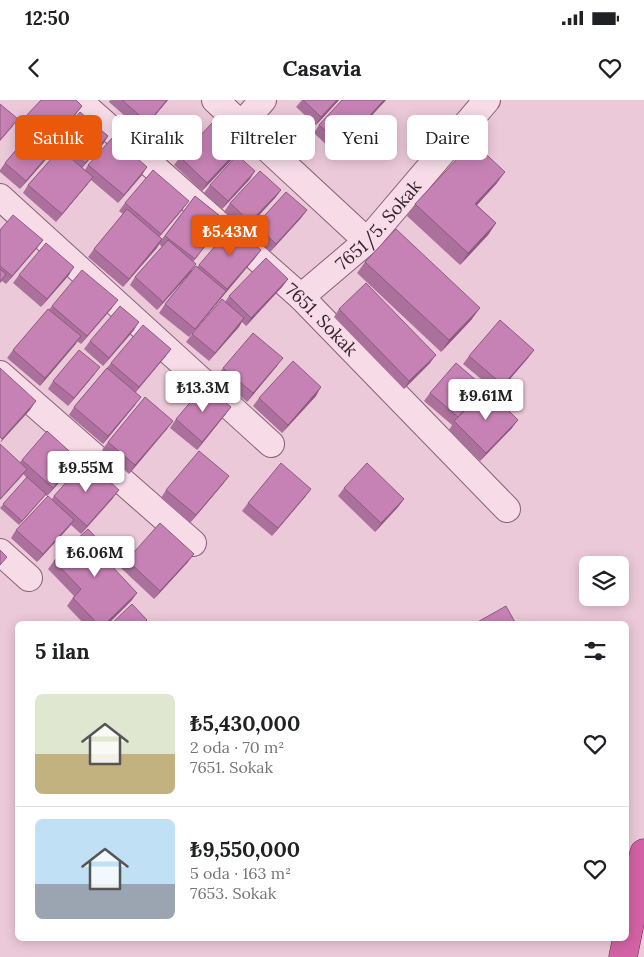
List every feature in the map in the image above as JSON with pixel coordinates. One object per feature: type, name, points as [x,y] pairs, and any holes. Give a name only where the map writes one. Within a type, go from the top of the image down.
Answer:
[{"type":"highway","points":[[629,924],[644,852]]},
{"type":"highway","points":[[622,957],[625,941]]},
{"type":"street","name":"7651. Sokak","points":[[78,100],[301,296],[508,509]]},
{"type":"street","points":[[215,100],[231,115]]},
{"type":"street","points":[[250,115],[263,100]]},
{"type":"street","name":"7651/5. Sokak","points":[[301,296],[367,241],[487,100]]},
{"type":"street","points":[[279,160],[367,241]]},
{"type":"street","points":[[0,197],[271,444]]},
{"type":"street","points":[[0,374],[193,543]]},
{"type":"street","points":[[0,552],[29,578]]},
{"type":"building","points":[[41,100],[76,100],[82,106],[74,115],[27,115]]},
{"type":"building","points":[[122,100],[167,100],[155,115],[139,115]]},
{"type":"building","points":[[303,100],[337,100],[321,117]]},
{"type":"building","points":[[342,100],[384,100],[370,115],[328,115]]},
{"type":"building","points":[[0,104],[15,116],[15,122],[0,140]]},
{"type":"building","points":[[325,118],[325,130],[319,125]]},
{"type":"building","points":[[212,123],[212,160],[229,160],[207,183],[183,160],[202,160],[202,134]]},
{"type":"building","points":[[102,131],[108,136],[102,143]]},
{"type":"building","points":[[112,138],[112,160],[139,160],[147,167],[124,195],[88,165],[92,160],[102,160],[102,149]]},
{"type":"building","points":[[15,151],[15,160],[44,160],[26,181],[5,163]]},
{"type":"building","points":[[488,156],[505,172],[475,204],[496,223],[468,253],[415,204],[456,160],[488,160]]},
{"type":"building","points":[[50,160],[73,160],[93,177],[62,214],[28,185]]},
{"type":"building","points":[[232,160],[243,160],[255,171],[228,201],[210,185]]},
{"type":"building","points":[[153,170],[189,201],[161,234],[125,203]]},
{"type":"building","points":[[260,171],[281,190],[250,222],[230,203]]},
{"type":"building","points":[[286,192],[307,210],[276,244],[256,225]]},
{"type":"building","points":[[195,196],[225,220],[195,259],[165,236]]},
{"type":"building","points":[[127,209],[162,239],[129,279],[94,249]]},
{"type":"building","points":[[13,215],[43,240],[12,276],[0,266],[0,230]]},
{"type":"building","points":[[232,226],[261,250],[227,289],[199,265]]},
{"type":"building","points":[[396,229],[480,308],[449,340],[365,262]]},
{"type":"building","points":[[168,240],[196,264],[163,302],[135,277]]},
{"type":"building","points":[[46,243],[74,267],[47,299],[19,275]]},
{"type":"building","points":[[266,258],[288,279],[251,318],[229,296]]},
{"type":"building","points":[[196,266],[226,291],[195,329],[165,304]]},
{"type":"building","points":[[0,269],[6,274],[0,282]]},
{"type":"building","points":[[82,270],[118,300],[87,336],[52,306]]},
{"type":"building","points":[[366,283],[436,355],[409,381],[339,309]]},
{"type":"building","points":[[222,299],[244,318],[215,353],[192,334]]},
{"type":"building","points":[[120,306],[139,322],[109,358],[90,341]]},
{"type":"building","points":[[48,309],[81,336],[45,378],[13,350]]},
{"type":"building","points":[[500,320],[534,350],[503,385],[469,356]]},
{"type":"building","points":[[143,325],[171,349],[139,387],[111,363]]},
{"type":"building","points":[[253,333],[283,358],[253,393],[223,368]]},
{"type":"building","points":[[79,350],[100,367],[74,398],[53,381]]},
{"type":"building","points":[[293,361],[321,387],[288,425],[259,398]]},
{"type":"building","points":[[456,363],[484,387],[458,417],[430,393]]},
{"type":"building","points":[[0,368],[36,401],[2,439],[0,437]]},
{"type":"building","points":[[107,368],[141,397],[108,436],[74,407]]},
{"type":"building","points":[[205,385],[231,407],[202,442],[176,419]]},
{"type":"building","points":[[487,389],[518,420],[486,453],[454,421]]},
{"type":"building","points":[[145,397],[173,421],[135,465],[108,442]]},
{"type":"building","points":[[47,431],[78,459],[53,488],[22,460]]},
{"type":"building","points":[[0,444],[27,469],[0,499]]},
{"type":"building","points":[[199,451],[229,476],[196,515],[166,490]]},
{"type":"building","points":[[86,460],[119,490],[87,526],[54,496]]},
{"type":"building","points":[[281,463],[311,489],[278,528],[248,503]]},
{"type":"building","points":[[367,463],[404,499],[381,523],[344,488]]},
{"type":"building","points":[[27,477],[46,494],[22,521],[3,504]]},
{"type":"building","points":[[48,496],[74,520],[43,554],[16,530]]},
{"type":"building","points":[[160,523],[194,554],[160,591],[127,560]]},
{"type":"building","points":[[88,529],[109,551],[104,556],[108,562],[137,593],[108,621],[95,621],[73,598],[81,589],[54,561]]},
{"type":"building","points":[[0,550],[7,557],[0,565]]},
{"type":"building","points":[[132,604],[147,620],[146,621],[114,621]]},
{"type":"building","points":[[506,606],[514,621],[479,621]]}]
